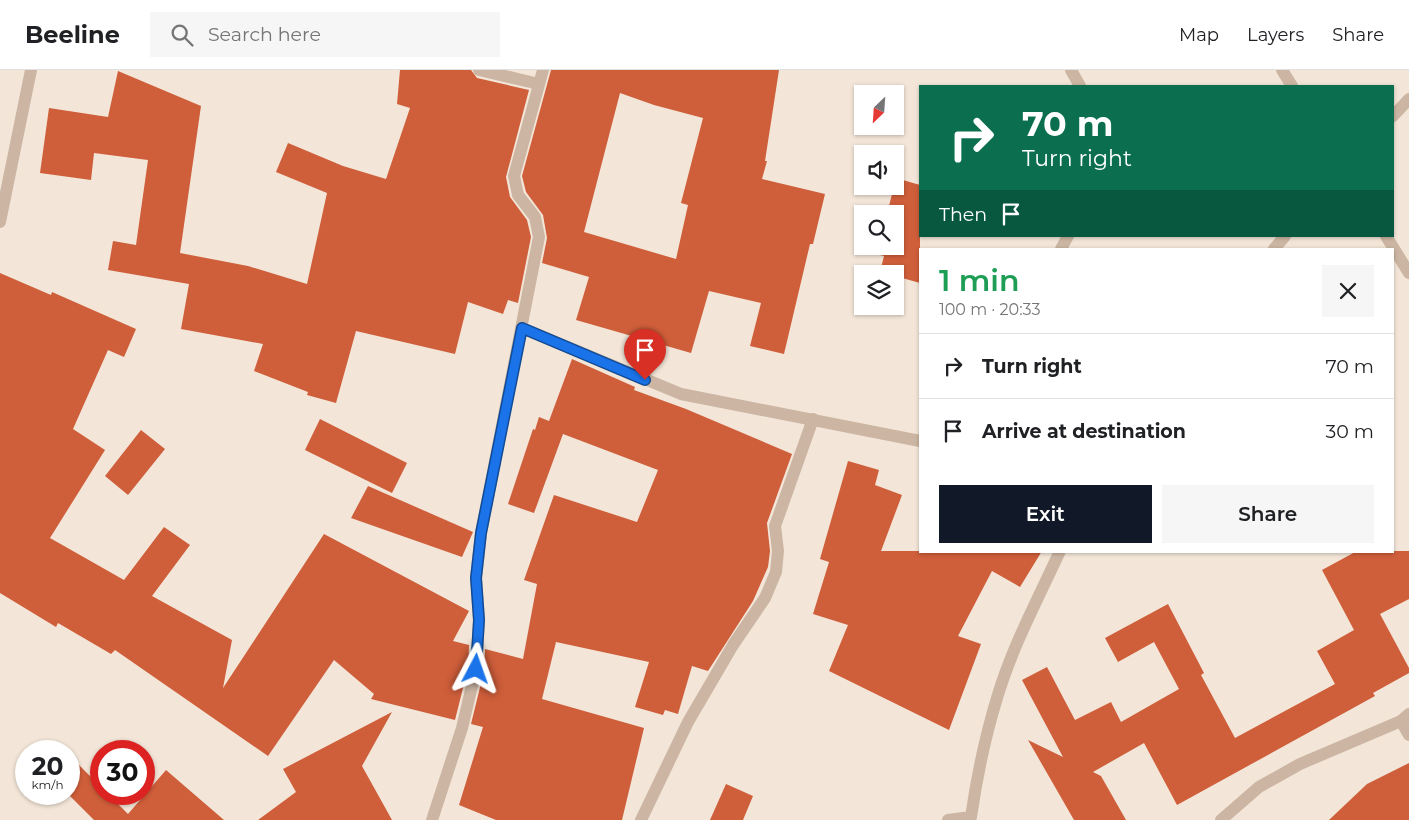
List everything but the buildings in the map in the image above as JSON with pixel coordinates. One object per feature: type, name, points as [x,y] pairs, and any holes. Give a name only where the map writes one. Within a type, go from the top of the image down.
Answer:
[{"type":"street","points":[[0,222],[31,70]]},
{"type":"street","points":[[478,70],[540,84]]},
{"type":"street","points":[[432,820],[462,728],[476,669],[479,620],[476,578],[481,533],[539,237],[535,217],[518,195],[514,176],[540,84],[542,70]]},
{"type":"street","points":[[1071,70],[1079,85]]},
{"type":"street","points":[[1282,70],[1291,85]]},
{"type":"street","points":[[1394,114],[1409,99]]},
{"type":"street","points":[[1275,248],[1284,237]]},
{"type":"street","points":[[1387,237],[1393,248]]},
{"type":"street","points":[[1394,249],[1409,273]]},
{"type":"street","points":[[522,328],[680,394],[813,419],[919,442]]},
{"type":"street","points":[[641,820],[688,722],[733,645],[765,598],[776,572],[778,551],[776,526],[813,419]]},
{"type":"street","points":[[948,820],[974,818],[977,770],[997,697],[1013,654],[1059,553]]},
{"type":"street","points":[[1221,820],[1259,788],[1300,764],[1405,718],[1409,735]]},
{"type":"route","points":[[476,669],[479,620],[476,578],[481,533],[522,328],[645,380]]}]
